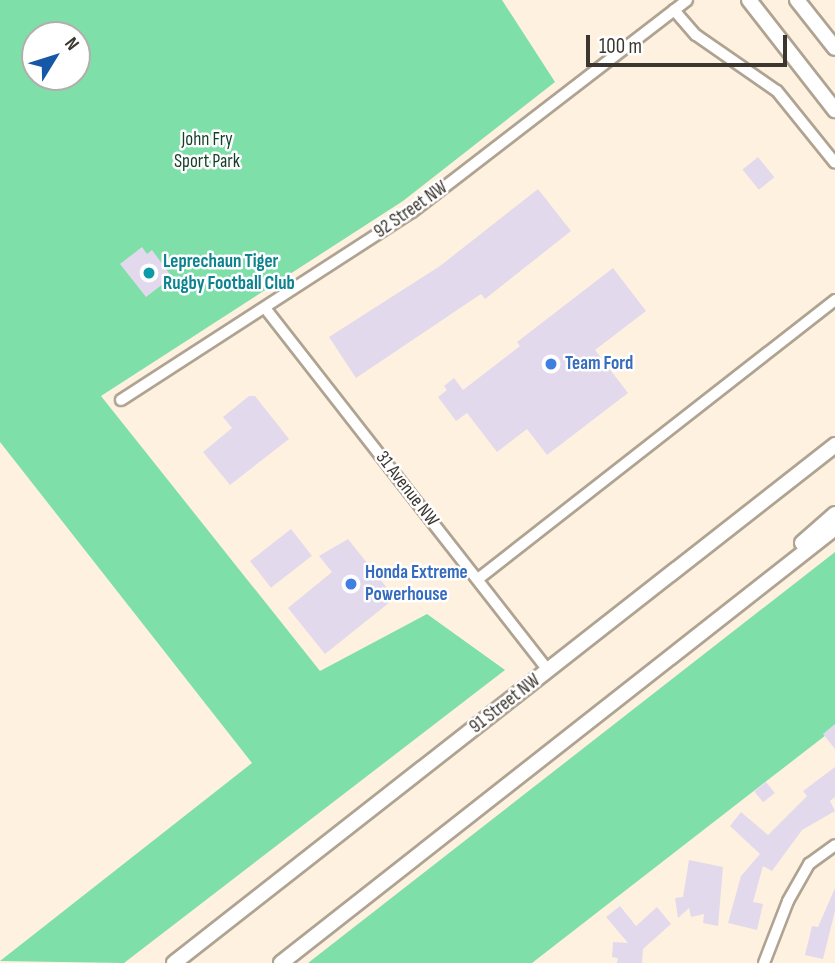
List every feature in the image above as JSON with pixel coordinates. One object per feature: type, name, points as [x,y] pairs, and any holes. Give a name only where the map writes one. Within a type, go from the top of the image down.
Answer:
[{"type":"main road","points":[[749,0],[835,108]]},
{"type":"main road","points":[[797,0],[835,48]]},
{"type":"main road","name":"91 Street NW","points":[[174,963],[835,445]]},
{"type":"main road","points":[[696,636],[835,513]]},
{"type":"main road","points":[[281,963],[835,528]]},
{"type":"street","name":"92 Street NW","points":[[121,400],[412,212],[687,0]]},
{"type":"street","points":[[674,10],[696,35],[778,91],[835,163]]},
{"type":"street","points":[[478,579],[835,300]]},
{"type":"street","name":"31 Avenue NW","points":[[265,307],[548,670]]},
{"type":"street","points":[[764,963],[788,901],[809,864],[835,845]]},
{"type":"green space","name":"John Fry Sport Park","points":[[0,0],[502,0],[555,82],[403,201],[101,396],[320,671],[427,614],[505,670],[124,963],[0,961],[252,763],[0,442]]},
{"type":"green space","points":[[835,552],[835,728],[532,963],[308,963]]},
{"type":"building","points":[[758,157],[774,177],[759,190],[742,170]]},
{"type":"building","points":[[538,189],[571,231],[485,299],[481,294],[356,378],[329,337],[440,266]]},
{"type":"building","name":"Leprechaun Tiger Rugby Football Club","points":[[142,247],[147,254],[152,250],[172,277],[146,297],[120,264]]},
{"type":"building","name":"Team Ford","points":[[613,268],[646,311],[595,350],[628,393],[547,455],[527,429],[497,452],[467,413],[456,421],[438,397],[447,390],[444,386],[454,378],[463,390],[520,346],[517,342]]},
{"type":"building","points":[[249,396],[255,396],[289,439],[230,485],[203,452],[232,428],[223,417]]},
{"type":"building","points":[[291,529],[312,556],[271,588],[250,561]]},
{"type":"building","name":"Honda Extreme Powerhouse","points":[[348,539],[395,598],[325,654],[288,608],[332,572],[319,556]]},
{"type":"building","points":[[835,724],[835,749],[823,734]]},
{"type":"building","points":[[835,767],[835,797],[830,801],[835,811],[802,830],[772,871],[763,866],[753,902],[763,904],[757,930],[728,923],[741,876],[760,854],[730,826],[741,812],[768,835],[807,796],[803,791]]},
{"type":"building","points":[[766,782],[775,793],[763,802],[754,791]]},
{"type":"building","points":[[689,860],[723,867],[718,926],[703,923],[704,914],[691,917],[689,908],[678,918],[675,898],[683,897]]},
{"type":"building","points":[[835,888],[835,911],[823,959],[805,955],[812,926],[818,927]]},
{"type":"building","points":[[620,906],[636,926],[657,907],[671,924],[643,949],[642,963],[617,963],[618,958],[612,957],[613,942],[628,943],[606,917]]},
{"type":"place","name":"Leprechaun Tiger Rugby Football Club","points":[[149,273]]},
{"type":"place","name":"Team Ford","points":[[551,364]]},
{"type":"place","name":"Honda Extreme Powerhouse","points":[[351,584]]}]
